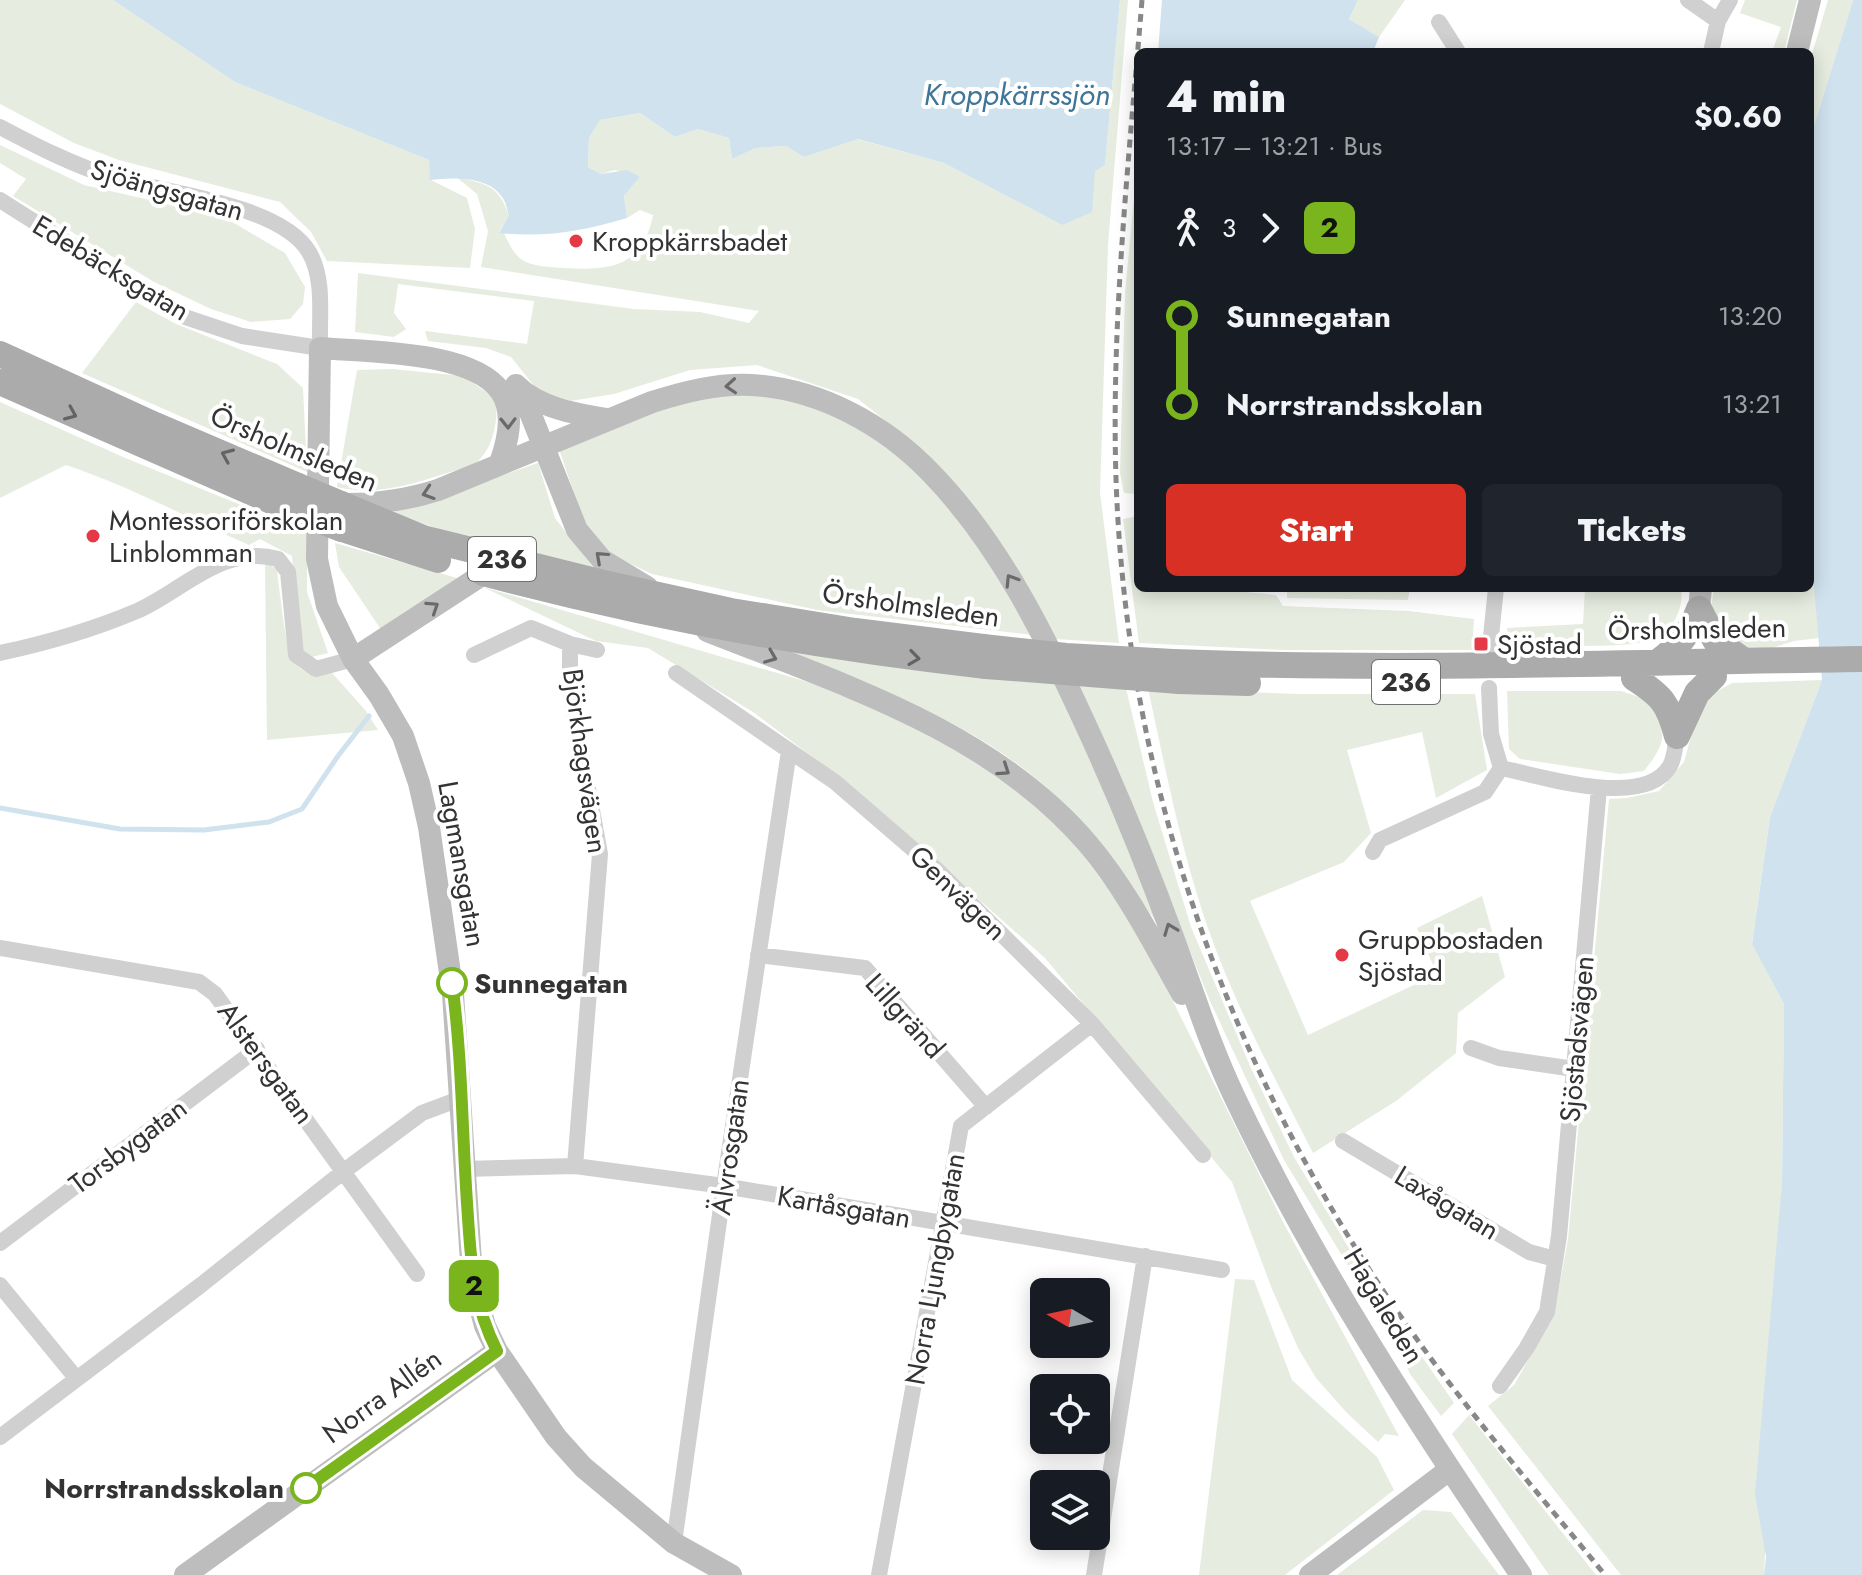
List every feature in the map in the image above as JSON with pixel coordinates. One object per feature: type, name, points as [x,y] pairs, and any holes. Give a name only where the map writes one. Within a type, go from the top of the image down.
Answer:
[{"type":"main road","name":"Örsholmsleden","points":[[0,354],[155,425],[296,498]]},
{"type":"main road","name":"Örsholmsleden","points":[[0,382],[485,573],[670,608]]},
{"type":"main road","name":"Örsholmsleden","points":[[341,516],[670,608],[809,643],[1176,671],[1274,683],[1714,676],[1862,659]]},
{"type":"main road","points":[[1700,599],[1715,640],[1743,660]]},
{"type":"main road","points":[[1658,662],[1686,637],[1700,599]]},
{"type":"main road","name":"Örsholmsleden","points":[[1176,671],[1276,666],[1743,660],[1862,675]]},
{"type":"main road","points":[[1677,736],[1697,693],[1714,676]]},
{"type":"main road","points":[[1634,678],[1660,694],[1671,711],[1677,736]]},
{"type":"street","points":[[1688,0],[1718,21]]},
{"type":"street","points":[[1712,48],[1718,21],[1730,0]]},
{"type":"street","points":[[1798,48],[1810,0]]},
{"type":"street","points":[[1439,22],[1455,48]]},
{"type":"street","name":"Sjöängsgatan","points":[[0,127],[47,151],[111,177],[240,208],[292,232],[308,249],[318,271]]},
{"type":"street","name":"Edebäcksgatan","points":[[0,200],[185,317],[242,336],[320,348]]},
{"type":"street","name":"Lagmansgatan","points":[[318,271],[317,559],[327,606],[353,659],[403,736],[419,783],[429,827],[453,994],[474,1288],[485,1326],[497,1351],[556,1437],[583,1467],[674,1543],[731,1575]]},
{"type":"street","points":[[320,348],[410,353],[490,368],[507,377],[521,390],[565,411],[607,419]]},
{"type":"street","points":[[444,361],[488,380],[500,391],[509,419],[506,447],[500,463]]},
{"type":"street","points":[[341,516],[377,504],[412,498],[543,448],[607,419],[706,388],[752,385],[779,389],[808,396],[858,416],[878,428],[931,472],[987,542],[1025,604],[1062,673],[1119,799],[1216,1055]]},
{"type":"street","points":[[521,390],[572,520],[588,544],[620,573],[670,608],[935,725],[1018,779],[1087,842],[1117,882],[1216,1055]]},
{"type":"street","points":[[0,653],[43,644],[138,611],[205,569],[257,556],[278,559],[288,572],[296,655],[316,669],[353,659],[485,573]]},
{"type":"street","points":[[1490,646],[1496,592]]},
{"type":"street","points":[[474,655],[531,628],[570,644],[597,650]]},
{"type":"street","name":"Björkhagsvägen","points":[[570,644],[570,690],[600,854],[575,1166]]},
{"type":"street","name":"Genvägen","points":[[676,673],[835,782],[937,870],[1092,1024],[1203,1155]]},
{"type":"street","points":[[1489,688],[1491,734],[1501,768]]},
{"type":"street","points":[[1501,768],[1599,788],[1638,788],[1660,777],[1670,765],[1677,736]]},
{"type":"street","name":"Älvrosgatan","points":[[674,1543],[789,751]]},
{"type":"street","points":[[1373,852],[1380,840],[1485,792],[1501,768]]},
{"type":"street","name":"Sjöstadsvägen","points":[[1500,1386],[1547,1312],[1574,1069],[1599,788]]},
{"type":"street","name":"Alstersgatan","points":[[0,948],[199,982],[215,994],[417,1274]]},
{"type":"street","name":"Lillgränd","points":[[758,955],[865,968],[986,1107]]},
{"type":"street","name":"Norra Ljungbygatan","points":[[879,1575],[961,1126],[1092,1024]]},
{"type":"street","points":[[1471,1048],[1499,1058],[1574,1069]]},
{"type":"street","name":"Torsbygatan","points":[[0,1243],[257,1049]]},
{"type":"street","name":"Hagaleden","points":[[1216,1055],[1320,1258],[1449,1470],[1521,1575]]},
{"type":"street","points":[[0,1437],[422,1113],[462,1098]]},
{"type":"street","name":"Laxågatan","points":[[1343,1141],[1529,1252],[1555,1259]]},
{"type":"street","name":"Kartåsgatan","points":[[465,1169],[575,1166],[724,1186],[1222,1270]]},
{"type":"street","points":[[1094,1575],[1145,1256]]},
{"type":"street","points":[[0,1285],[76,1378]]},
{"type":"street","name":"Norra Allén","points":[[185,1575],[497,1351]]},
{"type":"street","points":[[1310,1575],[1449,1470]]},
{"type":"shaded area","points":[[0,0],[113,0],[235,82],[429,160],[431,180],[467,198],[475,229],[470,268],[327,261],[311,232],[280,202],[119,160],[74,143],[0,104]]},
{"type":"shaded area","points":[[1120,0],[1128,0],[1108,245],[1100,493],[1119,643],[1055,639],[928,454],[858,399],[757,365],[690,370],[614,394],[564,402],[535,387],[511,357],[486,348],[428,341],[425,331],[527,344],[534,301],[398,284],[394,313],[406,329],[394,337],[355,332],[358,273],[634,309],[700,312],[749,323],[759,311],[481,267],[488,231],[477,194],[455,176],[489,187],[500,197],[509,215],[499,232],[504,233],[513,251],[525,262],[581,269],[610,266],[633,255],[648,232],[653,215],[640,210],[627,218],[624,196],[640,177],[615,170],[601,174],[588,167],[589,138],[600,120],[640,113],[675,137],[698,129],[729,138],[732,159],[756,148],[786,146],[804,157],[857,139],[944,163],[1062,225],[1095,170],[1105,165]]},
{"type":"shaded area","points":[[1358,0],[1405,0],[1379,37],[1349,19]]},
{"type":"shaded area","points":[[1745,0],[1797,0],[1785,48],[1773,48],[1781,27],[1740,13]]},
{"type":"shaded area","points":[[1828,0],[1853,0],[1814,126],[1814,48]]},
{"type":"shaded area","points":[[0,145],[84,185],[224,217],[285,253],[305,287],[303,304],[290,319],[251,322],[211,309],[154,282],[13,196],[26,179],[0,163]]},
{"type":"shaded area","points":[[1134,199],[1134,494],[1124,493],[1120,473],[1125,293]]},
{"type":"shaded area","points":[[136,302],[176,324],[277,364],[303,388],[307,472],[82,373]]},
{"type":"shaded area","points":[[392,369],[463,376],[496,399],[491,442],[473,465],[419,482],[379,490],[337,487],[357,370]]},
{"type":"shaded area","points":[[724,391],[760,394],[806,404],[882,435],[905,455],[947,503],[985,555],[1034,635],[817,610],[652,574],[612,555],[585,526],[559,449],[662,403]]},
{"type":"shaded area","points":[[0,402],[123,457],[307,532],[307,592],[328,653],[312,657],[300,649],[292,556],[260,539],[249,545],[136,492],[66,465],[0,498]]},
{"type":"shaded area","points":[[538,463],[555,518],[596,571],[463,537],[391,513]]},
{"type":"shaded area","points":[[1134,517],[1134,592],[1245,592],[1276,595],[1283,606],[1408,611],[1474,619],[1472,650],[1285,650],[1139,643],[1123,519]]},
{"type":"shaded area","points":[[335,543],[457,578],[382,631],[339,567]]},
{"type":"shaded area","points":[[265,561],[277,570],[285,631],[295,664],[309,673],[332,673],[366,711],[378,730],[267,740]]},
{"type":"shaded area","points":[[1814,584],[1819,638],[1794,641],[1759,652],[1737,646],[1723,634],[1711,607],[1713,592],[1814,592]]},
{"type":"shaded area","points":[[483,587],[825,687],[920,727],[1028,797],[1075,844],[1135,925],[1284,1224],[1399,1436],[1385,1434],[1378,1442],[1316,1378],[1298,1348],[1272,1289],[1232,1182],[1045,958],[847,783],[753,712],[648,648],[596,641]]},
{"type":"shaded area","points":[[1287,592],[1409,592],[1408,600],[1287,598]]},
{"type":"shaded area","points":[[1585,592],[1681,592],[1677,616],[1670,628],[1648,641],[1610,645],[1508,645],[1507,628],[1583,624]]},
{"type":"shaded area","points":[[758,647],[1056,683],[1095,763],[1160,927],[1106,852],[1070,810],[1037,779],[1001,752],[963,729],[884,692]]},
{"type":"shaded area","points":[[1822,680],[1770,817],[1752,943],[1784,1004],[1782,1183],[1764,1575],[1621,1575],[1488,1406],[1514,1385],[1554,1315],[1568,1239],[1609,799],[1659,791],[1684,762],[1696,718],[1710,695],[1732,683]]},
{"type":"shaded area","points":[[1078,686],[1126,688],[1153,802],[1191,927],[1250,1066],[1294,1157],[1362,1270],[1454,1403],[1441,1416],[1410,1374],[1398,1348],[1284,1160],[1210,1001],[1136,817]]},
{"type":"shaded area","points":[[1148,688],[1297,694],[1475,694],[1487,770],[1436,798],[1422,732],[1347,750],[1371,833],[1344,862],[1250,901],[1308,1035],[1437,974],[1417,928],[1482,896],[1505,977],[1458,1013],[1456,1053],[1396,1101],[1313,1153],[1244,1016],[1209,931],[1182,842]]},
{"type":"shaded area","points":[[1507,691],[1621,691],[1648,700],[1661,729],[1661,743],[1644,771],[1620,774],[1520,759],[1509,749]]},
{"type":"shaded area","points":[[1235,1279],[1254,1280],[1292,1380],[1377,1457],[1394,1490],[1285,1575],[1199,1575]]},
{"type":"shaded area","points":[[1469,1415],[1596,1575],[1549,1575],[1452,1434]]},
{"type":"shaded area","points":[[1423,1510],[1451,1512],[1499,1575],[1337,1575]]},
{"type":"water","name":"Kroppkärrssjön","points":[[113,0],[1120,0],[1105,165],[1095,171],[1092,212],[1062,225],[944,163],[858,139],[804,157],[786,146],[756,148],[732,159],[729,138],[698,129],[675,137],[640,113],[600,120],[589,138],[588,167],[601,174],[627,170],[640,177],[624,196],[627,218],[580,230],[532,235],[499,233],[509,215],[503,199],[488,185],[449,178],[430,180],[429,160],[235,82]]},
{"type":"water","points":[[1162,0],[1358,0],[1349,19],[1379,37],[1375,48],[1158,48]]},
{"type":"water","points":[[1853,0],[1862,0],[1862,1575],[1764,1575],[1766,1557],[1755,1494],[1782,1183],[1784,1004],[1752,944],[1770,817],[1822,680],[1814,587],[1814,126]]},
{"type":"waterway","points":[[0,808],[120,829],[204,830],[269,822],[302,809],[369,716]]},
{"type":"railway","points":[[1138,48],[1142,0]]},
{"type":"railway","points":[[1134,96],[1116,359],[1116,479],[1125,600],[1144,719],[1171,835],[1208,948],[1253,1058],[1307,1165],[1369,1269],[1438,1368],[1605,1575]]},
{"type":"bus line","name":"2","points":[[306,1488],[497,1351],[485,1326],[472,1277],[452,983]]},
{"type":"place","name":"Kroppkärrsbadet","points":[[576,241]]},
{"type":"place","name":"Montessoriförskolan Linblomman","points":[[93,536]]},
{"type":"place","name":"Sjöstad","points":[[1481,644]]},
{"type":"place","name":"Gruppbostaden Sjöstad","points":[[1342,955]]},
{"type":"place","name":"Sunnegatan","points":[[452,983]]},
{"type":"place","name":"Norrstrandsskolan","points":[[306,1488]]}]
